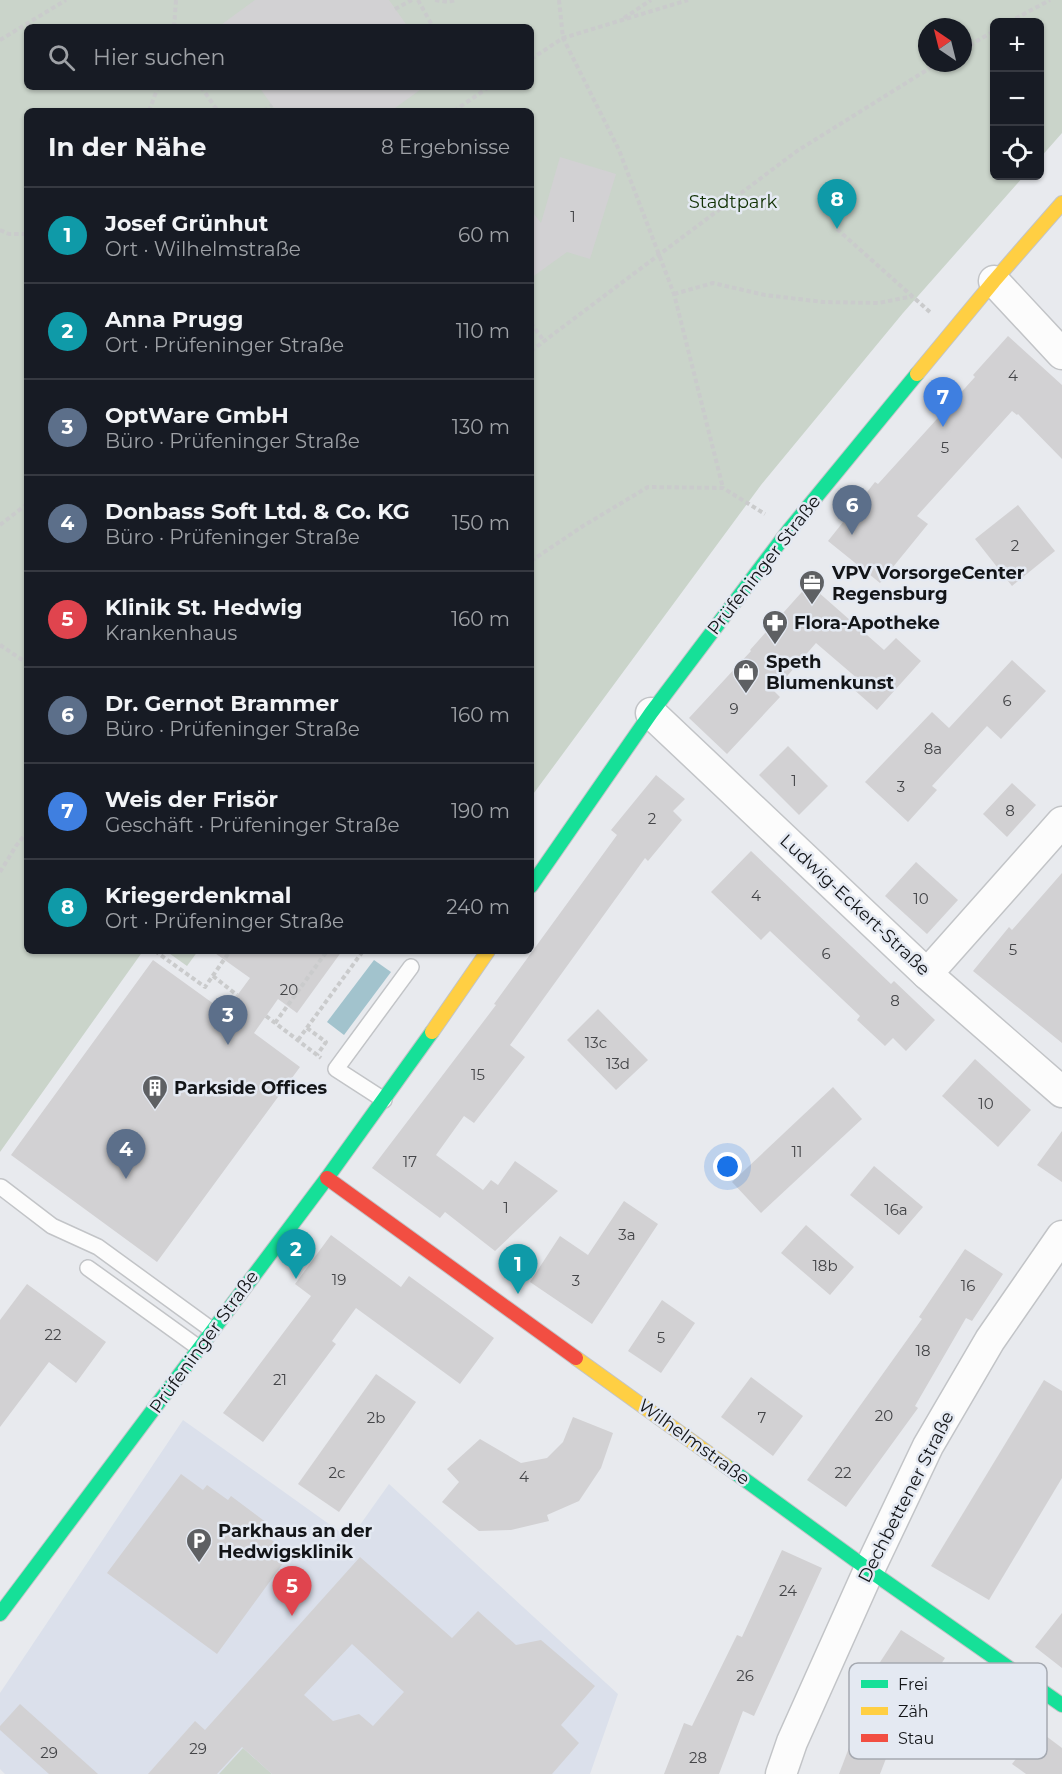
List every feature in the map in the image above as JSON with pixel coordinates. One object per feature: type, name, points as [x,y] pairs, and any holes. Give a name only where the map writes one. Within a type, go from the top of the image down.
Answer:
[{"type":"street","name":"Prüfeninger Straße","points":[[534,882],[651,713],[789,530],[994,281],[1062,203]]},
{"type":"street","points":[[994,281],[1062,354]]},
{"type":"street","name":"Ludwig-Eckert-Straße","points":[[651,713],[927,974],[1062,1092]]},
{"type":"street","points":[[927,974],[1062,822]]},
{"type":"street","name":"Prüfeninger Straße","points":[[0,1614],[327,1178],[486,954]]},
{"type":"street","name":"Wilhelmstraße","points":[[327,1178],[869,1570],[1002,1663]]},
{"type":"street","name":"Dechbettener Straße","points":[[781,1774],[792,1742],[869,1570],[934,1437],[990,1340],[1062,1236]]},
{"type":"street","name":"Wilhelmstraße","points":[[1047,1695],[1062,1705]]},
{"type":"lane","points":[[384,1100],[336,1069],[411,967]]},
{"type":"lane","points":[[1,1187],[52,1226],[98,1247],[212,1330]]},
{"type":"lane","points":[[88,1268],[200,1348]]},
{"type":"path","points":[[26,24],[66,0]]},
{"type":"path","points":[[174,24],[177,0]]},
{"type":"path","points":[[395,9],[412,0]]},
{"type":"path","points":[[418,0],[431,24]]},
{"type":"path","points":[[435,0],[448,2],[455,0]]},
{"type":"path","points":[[559,0],[563,38],[619,150],[674,294],[723,488]]},
{"type":"path","points":[[620,21],[651,0]]},
{"type":"path","points":[[534,56],[563,38],[688,0]]},
{"type":"path","points":[[1016,18],[1050,0]]},
{"type":"path","points":[[0,40],[24,25]]},
{"type":"path","points":[[972,44],[990,33]]},
{"type":"path","points":[[534,349],[797,151],[924,72]]},
{"type":"path","points":[[150,108],[157,90]]},
{"type":"path","points":[[203,90],[216,108]]},
{"type":"path","points":[[458,108],[485,90]]},
{"type":"path","points":[[268,108],[272,105]]},
{"type":"path","points":[[837,229],[954,332]]},
{"type":"path","points":[[0,230],[9,234],[24,234]]},
{"type":"path","points":[[674,294],[713,283],[765,295],[823,302],[879,303],[913,296]]},
{"type":"path","points":[[534,327],[544,341]]},
{"type":"path","points":[[534,559],[648,487],[723,488],[789,530]]},
{"type":"path","points":[[0,525],[24,506]]},
{"type":"path","points":[[0,645],[24,660]]},
{"type":"path","points":[[0,872],[24,836]]},
{"type":"path","points":[[159,954],[205,987],[228,954]]},
{"type":"path","points":[[275,1023],[325,954]]},
{"type":"path","points":[[298,1040],[361,954]]},
{"type":"path","points":[[213,976],[237,995]]},
{"type":"path","points":[[266,1016],[317,1054],[326,1042],[307,1028]]},
{"type":"shaded area","points":[[183,1420],[350,1539],[389,1484],[618,1694],[590,1774],[5,1774],[0,1769],[0,1693]]},
{"type":"green space","name":"Stadtpark","points":[[0,0],[1062,0],[1062,133],[1044,153],[1044,18],[990,18],[990,180],[1020,180],[903,313],[761,485],[534,793],[534,108],[24,108],[24,954],[141,954],[0,1152]]},
{"type":"green space","points":[[170,954],[196,954],[187,966]]},
{"type":"green space","points":[[243,1748],[272,1774],[219,1774]]},
{"type":"water","points":[[374,960],[391,972],[344,1035],[327,1022]]},
{"type":"building","points":[[255,0],[389,0],[406,24],[222,24]]},
{"type":"building","points":[[261,90],[420,90],[395,108],[274,108]]},
{"type":"building","points":[[560,157],[616,174],[590,259],[567,252],[534,276],[534,214],[541,223]]},
{"type":"building","points":[[1008,336],[1062,385],[1062,459],[1018,414],[1012,411],[917,516],[928,524],[880,583],[828,541],[875,482],[878,484],[975,377],[973,375]]},
{"type":"building","points":[[1018,505],[1055,551],[1012,586],[975,539]]},
{"type":"building","points":[[809,584],[884,650],[896,638],[921,661],[877,710],[851,687],[858,679],[816,643],[774,691],[780,697],[727,754],[689,718]]},
{"type":"building","points":[[1012,660],[1046,691],[1001,739],[987,726],[932,786],[937,790],[908,822],[865,782],[932,712],[949,728]]},
{"type":"building","points":[[788,746],[828,786],[799,815],[759,775]]},
{"type":"building","points":[[656,775],[685,799],[673,811],[682,820],[648,861],[645,858],[510,1045],[525,1057],[474,1123],[464,1116],[436,1155],[483,1190],[491,1180],[498,1185],[515,1161],[558,1191],[495,1251],[445,1212],[440,1218],[372,1168],[496,1005],[494,1004],[530,954],[534,954],[534,949],[617,835],[611,830]]},
{"type":"building","points":[[1012,783],[1036,805],[1007,837],[983,814]]},
{"type":"building","points":[[751,851],[891,984],[894,981],[935,1020],[906,1051],[893,1038],[885,1046],[857,1020],[860,1016],[770,931],[761,940],[711,892]]},
{"type":"building","points":[[916,862],[958,900],[927,934],[885,896]]},
{"type":"building","points":[[1062,873],[1062,1043],[973,971],[1009,927],[1012,930]]},
{"type":"building","name":"Parkside Offices","points":[[216,954],[340,954],[297,1013],[278,999],[254,1033],[300,1067],[157,1262],[11,1155],[153,960],[225,1012],[250,978]]},
{"type":"building","points":[[598,1009],[648,1060],[616,1090],[567,1040]]},
{"type":"building","points":[[975,1059],[1031,1110],[998,1147],[942,1096]]},
{"type":"building","points":[[833,1087],[862,1119],[761,1213],[732,1182]]},
{"type":"building","points":[[1062,1131],[1062,1182],[1037,1165]]},
{"type":"building","points":[[874,1166],[923,1207],[899,1235],[850,1195]]},
{"type":"building","points":[[624,1201],[658,1224],[592,1324],[530,1282],[560,1236],[588,1255]]},
{"type":"building","points":[[806,1225],[854,1267],[830,1295],[781,1253]]},
{"type":"building","points":[[331,1235],[401,1287],[409,1276],[494,1338],[460,1384],[356,1308],[332,1341],[336,1344],[263,1442],[223,1413],[311,1296],[295,1284]]},
{"type":"building","points":[[965,1249],[1003,1274],[972,1321],[966,1318],[915,1406],[918,1408],[846,1507],[807,1480],[922,1319],[919,1317]]},
{"type":"building","points":[[27,1284],[106,1342],[76,1383],[49,1362],[0,1427],[0,1320]]},
{"type":"building","points":[[662,1300],[695,1323],[661,1373],[628,1351]]},
{"type":"building","points":[[376,1374],[416,1402],[339,1512],[298,1484]]},
{"type":"building","points":[[751,1377],[803,1416],[773,1456],[721,1417]]},
{"type":"building","points":[[1044,1380],[1062,1391],[1062,1478],[989,1600],[931,1566]]},
{"type":"building","points":[[573,1417],[613,1433],[601,1468],[579,1501],[547,1515],[549,1521],[511,1530],[479,1531],[442,1502],[459,1482],[447,1469],[480,1439],[521,1463],[547,1458],[563,1442]]},
{"type":"building","name":"Parkhaus an der Hedwigsklinik","points":[[181,1474],[203,1490],[207,1485],[228,1500],[231,1496],[267,1523],[261,1532],[290,1554],[217,1654],[107,1573]]},
{"type":"building","points":[[782,1550],[822,1568],[754,1716],[743,1711],[719,1774],[664,1774],[684,1723],[692,1726],[737,1635],[742,1637]]},
{"type":"building","points":[[360,1557],[452,1638],[478,1611],[516,1645],[541,1640],[595,1686],[561,1725],[579,1743],[552,1774],[272,1774],[242,1747],[217,1774],[148,1774],[195,1721],[205,1730]],"holes":[[[352,1644],[404,1692],[373,1726],[359,1714],[333,1721],[304,1695]]]},
{"type":"building","points":[[1062,1613],[1062,1668],[1035,1647]]},
{"type":"building","points":[[901,1630],[945,1658],[942,1663],[880,1663]]},
{"type":"building","points":[[20,1704],[98,1774],[49,1774],[0,1730],[0,1726]]},
{"type":"building","points":[[1047,1737],[1062,1748],[1062,1774],[1026,1774],[1012,1764],[1016,1759],[1047,1759]]},
{"type":"building","points":[[849,1748],[849,1759],[886,1759],[880,1774],[839,1774]]},
{"type":"traffic: fast","points":[[534,882],[651,713],[789,530],[917,374]]},
{"type":"traffic: fast","points":[[0,1614],[327,1178],[432,1032]]},
{"type":"traffic: fast","points":[[726,1466],[1002,1663]]},
{"type":"traffic: fast","points":[[1047,1695],[1062,1705]]},
{"type":"traffic: slow","points":[[917,374],[1062,203]]},
{"type":"traffic: slow","points":[[432,1032],[486,954]]},
{"type":"traffic: slow","points":[[576,1358],[726,1466]]},
{"type":"traffic: jam","points":[[327,1178],[576,1358]]},
{"type":"place","name":"Kriegerdenkmal","points":[[837,229]]},
{"type":"place","name":"Weis der Frisör","points":[[943,427]]},
{"type":"place","name":"Dr. Gernot Brammer","points":[[852,535]]},
{"type":"place","name":"VPV VorsorgeCenter Regensburg","points":[[812,606]]},
{"type":"place","name":"Flora-Apotheke","points":[[775,646]]},
{"type":"place","name":"Speth Blumenkunst","points":[[746,695]]},
{"type":"place","name":"OptWare GmbH","points":[[228,1045]]},
{"type":"place","name":"Parkside Offices","points":[[155,1111]]},
{"type":"place","name":"Donbass Soft Ltd. & Co. KG","points":[[126,1179]]},
{"type":"place","name":"Anna Prugg","points":[[296,1279]]},
{"type":"place","name":"Josef Grünhut","points":[[518,1294]]},
{"type":"place","name":"Parkhaus an der Hedwigsklinik","points":[[199,1564]]},
{"type":"place","name":"Klinik St. Hedwig","points":[[292,1616]]}]
